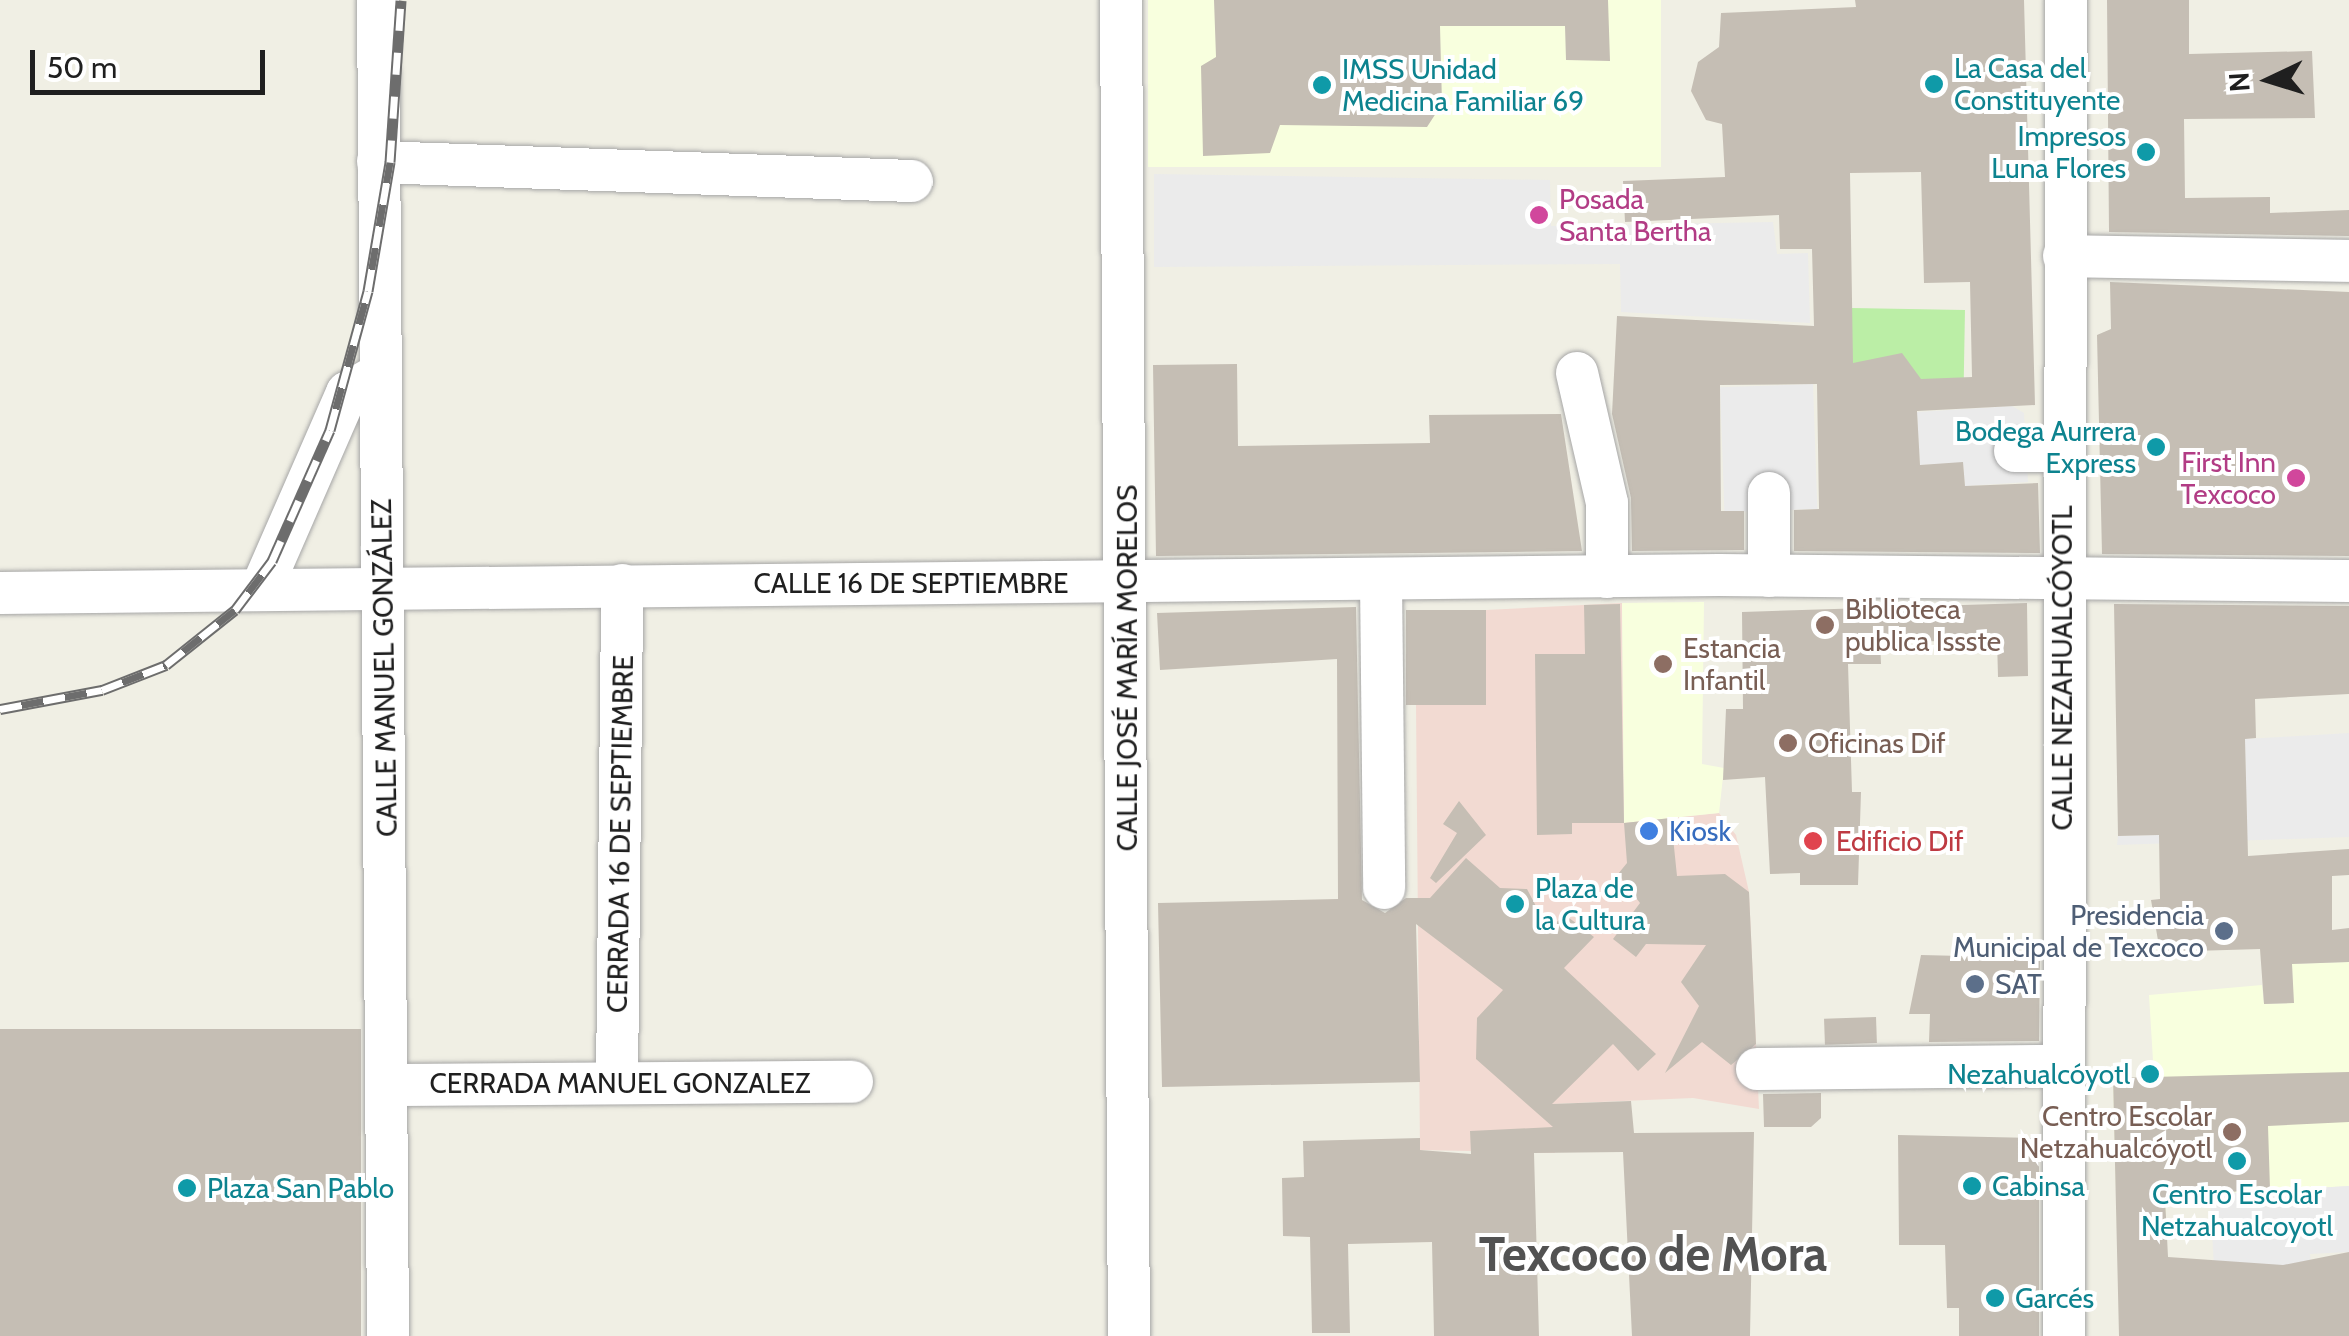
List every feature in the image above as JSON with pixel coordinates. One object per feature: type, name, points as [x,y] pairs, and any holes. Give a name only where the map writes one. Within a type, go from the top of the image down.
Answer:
[{"type":"street","name":"CALLE MANUEL GONZÁLEZ","points":[[378,0],[388,1336]]},
{"type":"street","name":"CALLE JOSÉ MARÍA MORELOS","points":[[1121,0],[1129,1336]]},
{"type":"street","name":"CALLE NEZAHUALCÓYOTL","points":[[2064,1336],[2061,1066],[2066,0]]},
{"type":"street","points":[[378,162],[912,181]]},
{"type":"street","points":[[2064,256],[2349,261]]},
{"type":"street","points":[[263,585],[347,394],[381,373]]},
{"type":"street","points":[[1577,373],[1606,503],[1607,577]]},
{"type":"street","points":[[2015,451],[2062,451]]},
{"type":"street","points":[[1769,494],[1769,576]]},
{"type":"street","points":[[0,557],[16,592]]},
{"type":"street","name":"CALLE 16 DE SEPTIEMBRE","points":[[16,592],[263,585],[1769,576],[2349,582]]},
{"type":"street","points":[[1381,580],[1384,888]]},
{"type":"street","name":"CERRADA 16 DE SEPTIEMBRE","points":[[617,1084],[622,585]]},
{"type":"street","points":[[1758,1069],[2061,1066]]},
{"type":"street","name":"CERRADA MANUEL GONZALEZ","points":[[388,1085],[852,1082]]},
{"type":"shaded area","points":[[1148,0],[1661,0],[1661,167],[1148,167]]},
{"type":"shaded area","points":[[1154,174],[1550,180],[1551,226],[1773,222],[1777,254],[1808,253],[1810,323],[1621,312],[1620,264],[1154,267]]},
{"type":"shaded area","points":[[1813,384],[1817,509],[1724,512],[1720,387]]},
{"type":"shaded area","points":[[2012,406],[2024,413],[2028,482],[1965,486],[1963,463],[1920,465],[1917,412]]},
{"type":"shaded area","name":"Estancia Infantil","points":[[1704,602],[1702,764],[1724,768],[1719,813],[1624,823],[1622,603]]},
{"type":"shaded area","name":"Plaza de la Cultura","points":[[1622,603],[1624,822],[1719,813],[1736,835],[1749,892],[1759,1109],[1693,1098],[1553,1104],[1555,1153],[1420,1150],[1416,705],[1486,702],[1486,610]]},
{"type":"shaded area","points":[[2349,733],[2349,837],[2117,845],[2118,836],[2247,833],[2245,739]]},
{"type":"shaded area","name":"Centro Escolar Netzahualcóyotl","points":[[2349,962],[2349,1186],[2166,1197],[2166,1226],[2117,1229],[2113,1079],[2154,1077],[2149,995],[2262,985],[2264,1004],[2293,1003],[2292,964]]},
{"type":"shaded area","points":[[2349,1186],[2349,1252],[2310,1254],[2311,1264],[2214,1268],[2210,1194]]},
{"type":"green space","points":[[1852,308],[1965,310],[1964,383],[1851,381]]},
{"type":"building","name":"IMSS Unidad Medicina Familiar 69","points":[[1214,0],[1608,0],[1610,61],[1566,60],[1565,26],[1440,26],[1442,104],[1427,127],[1280,125],[1270,153],[1203,156],[1201,66],[1216,57]]},
{"type":"building","points":[[1855,0],[2024,0],[2035,405],[1917,411],[1920,465],[1963,462],[1965,486],[2038,483],[2040,553],[1794,551],[1794,510],[1819,509],[1817,384],[1720,385],[1721,511],[1744,511],[1744,550],[1632,551],[1631,498],[1612,414],[1617,316],[1814,326],[1812,249],[1780,249],[1779,215],[1625,222],[1623,181],[1725,177],[1722,124],[1706,120],[1691,91],[1698,62],[1719,47],[1721,13],[1856,7]],"holes":[[[1921,172],[1924,283],[1970,282],[1972,377],[1921,379],[1902,353],[1853,363],[1850,173]]]},
{"type":"building","points":[[2107,0],[2189,0],[2189,54],[2312,51],[2315,118],[2184,119],[2185,198],[2270,197],[2270,213],[2349,210],[2349,236],[2109,232]]},
{"type":"building","points":[[2110,282],[2349,292],[2349,556],[2102,554],[2097,335],[2111,329]]},
{"type":"building","points":[[1237,364],[1238,446],[1430,443],[1429,415],[1561,414],[1582,551],[1156,556],[1153,365]]},
{"type":"building","points":[[2027,603],[2028,676],[1998,677],[1997,639],[1880,643],[1881,664],[1848,664],[1852,792],[1861,792],[1858,885],[1800,885],[1800,873],[1770,874],[1765,777],[1723,780],[1726,709],[1743,709],[1742,612]]},
{"type":"building","points":[[1620,604],[1624,823],[1572,823],[1572,834],[1537,835],[1535,654],[1585,654],[1584,605]]},
{"type":"building","points":[[2114,604],[2349,606],[2349,694],[2255,699],[2256,738],[2245,739],[2248,856],[2349,849],[2349,875],[2332,876],[2332,930],[2349,928],[2349,962],[2292,964],[2294,1003],[2264,1004],[2260,949],[2160,952],[2151,900],[2160,899],[2159,835],[2118,836]]},
{"type":"building","points":[[1356,607],[1362,900],[1385,913],[1406,898],[1430,898],[1466,858],[1500,888],[1527,889],[1549,931],[1564,914],[1594,937],[1564,968],[1656,1054],[1638,1071],[1613,1044],[1552,1104],[1631,1101],[1634,1133],[1754,1132],[1750,1336],[1632,1336],[1623,1152],[1534,1153],[1539,1336],[1434,1336],[1432,1242],[1348,1244],[1350,1333],[1312,1333],[1310,1237],[1283,1236],[1282,1178],[1304,1177],[1303,1141],[1420,1138],[1420,1150],[1471,1154],[1470,1131],[1553,1127],[1476,1059],[1477,1018],[1503,990],[1416,924],[1420,1082],[1162,1087],[1158,903],[1338,899],[1337,659],[1160,670],[1157,613]]},
{"type":"building","points":[[1406,610],[1486,610],[1486,705],[1406,705]]},
{"type":"building","points":[[1459,801],[1486,835],[1436,883],[1430,878],[1457,833],[1443,824]]},
{"type":"building","points":[[1671,818],[1677,876],[1725,874],[1749,892],[1756,1044],[1731,1065],[1702,1042],[1665,1073],[1699,1006],[1681,982],[1706,945],[1646,944],[1636,957],[1613,939],[1640,903],[1618,874],[1627,863],[1624,823]]},
{"type":"building","name":"SAT","points":[[1921,955],[2040,958],[2039,1041],[1929,1042],[1930,1014],[1909,1014]]},
{"type":"building","points":[[1876,1017],[1877,1043],[1825,1045],[1824,1019]]},
{"type":"building","name":"Plaza San Pablo","points":[[0,1029],[361,1029],[361,1336],[0,1336]]},
{"type":"building","points":[[2349,1072],[2349,1122],[2268,1126],[2270,1189],[2165,1197],[2168,1257],[2283,1265],[2349,1252],[2349,1336],[2119,1336],[2113,1078]]},
{"type":"building","points":[[1821,1093],[1821,1118],[1811,1127],[1764,1127],[1763,1094]]},
{"type":"building","points":[[1898,1135],[2039,1138],[2039,1336],[1959,1336],[1959,1308],[1947,1308],[1945,1245],[1899,1245]]},
{"type":"railway","points":[[0,709],[102,690],[166,665],[235,610],[272,561],[330,430],[368,291],[390,162],[401,0]]},
{"type":"place","name":"La Casa del Constituyente","points":[[1934,84]]},
{"type":"place","name":"IMSS Unidad Medicina Familiar 69","points":[[1322,85]]},
{"type":"place","name":"Impresos Luna Flores","points":[[2146,152]]},
{"type":"place","name":"Posada Santa Bertha","points":[[1539,215]]},
{"type":"place","name":"Bodega Aurrera Express","points":[[2156,447]]},
{"type":"place","name":"First Inn Texcoco","points":[[2296,478]]},
{"type":"place","name":"Biblioteca publica Issste","points":[[1825,625]]},
{"type":"place","name":"Estancia Infantil","points":[[1663,664]]},
{"type":"place","name":"Oficinas Dif","points":[[1788,743]]},
{"type":"place","name":"Kiosk","points":[[1649,831]]},
{"type":"place","name":"Edificio Dif","points":[[1813,841]]},
{"type":"place","name":"Plaza de la Cultura","points":[[1515,904]]},
{"type":"place","name":"Presidencia Municipal de Texcoco","points":[[2224,931]]},
{"type":"place","name":"SAT","points":[[1975,984]]},
{"type":"place","name":"Nezahualcóyotl","points":[[2150,1074]]},
{"type":"place","name":"Centro Escolar Netzahualcóyotl","points":[[2232,1132]]},
{"type":"place","name":"Centro Escolar Netzahualcoyotl","points":[[2237,1161]]},
{"type":"place","name":"Cabinsa","points":[[1972,1186]]},
{"type":"place","name":"Plaza San Pablo","points":[[187,1188]]},
{"type":"place","name":"Garcés","points":[[1995,1298]]},
{"type":"district","name":"Texcoco de Mora","points":[[1653,1255]]}]
